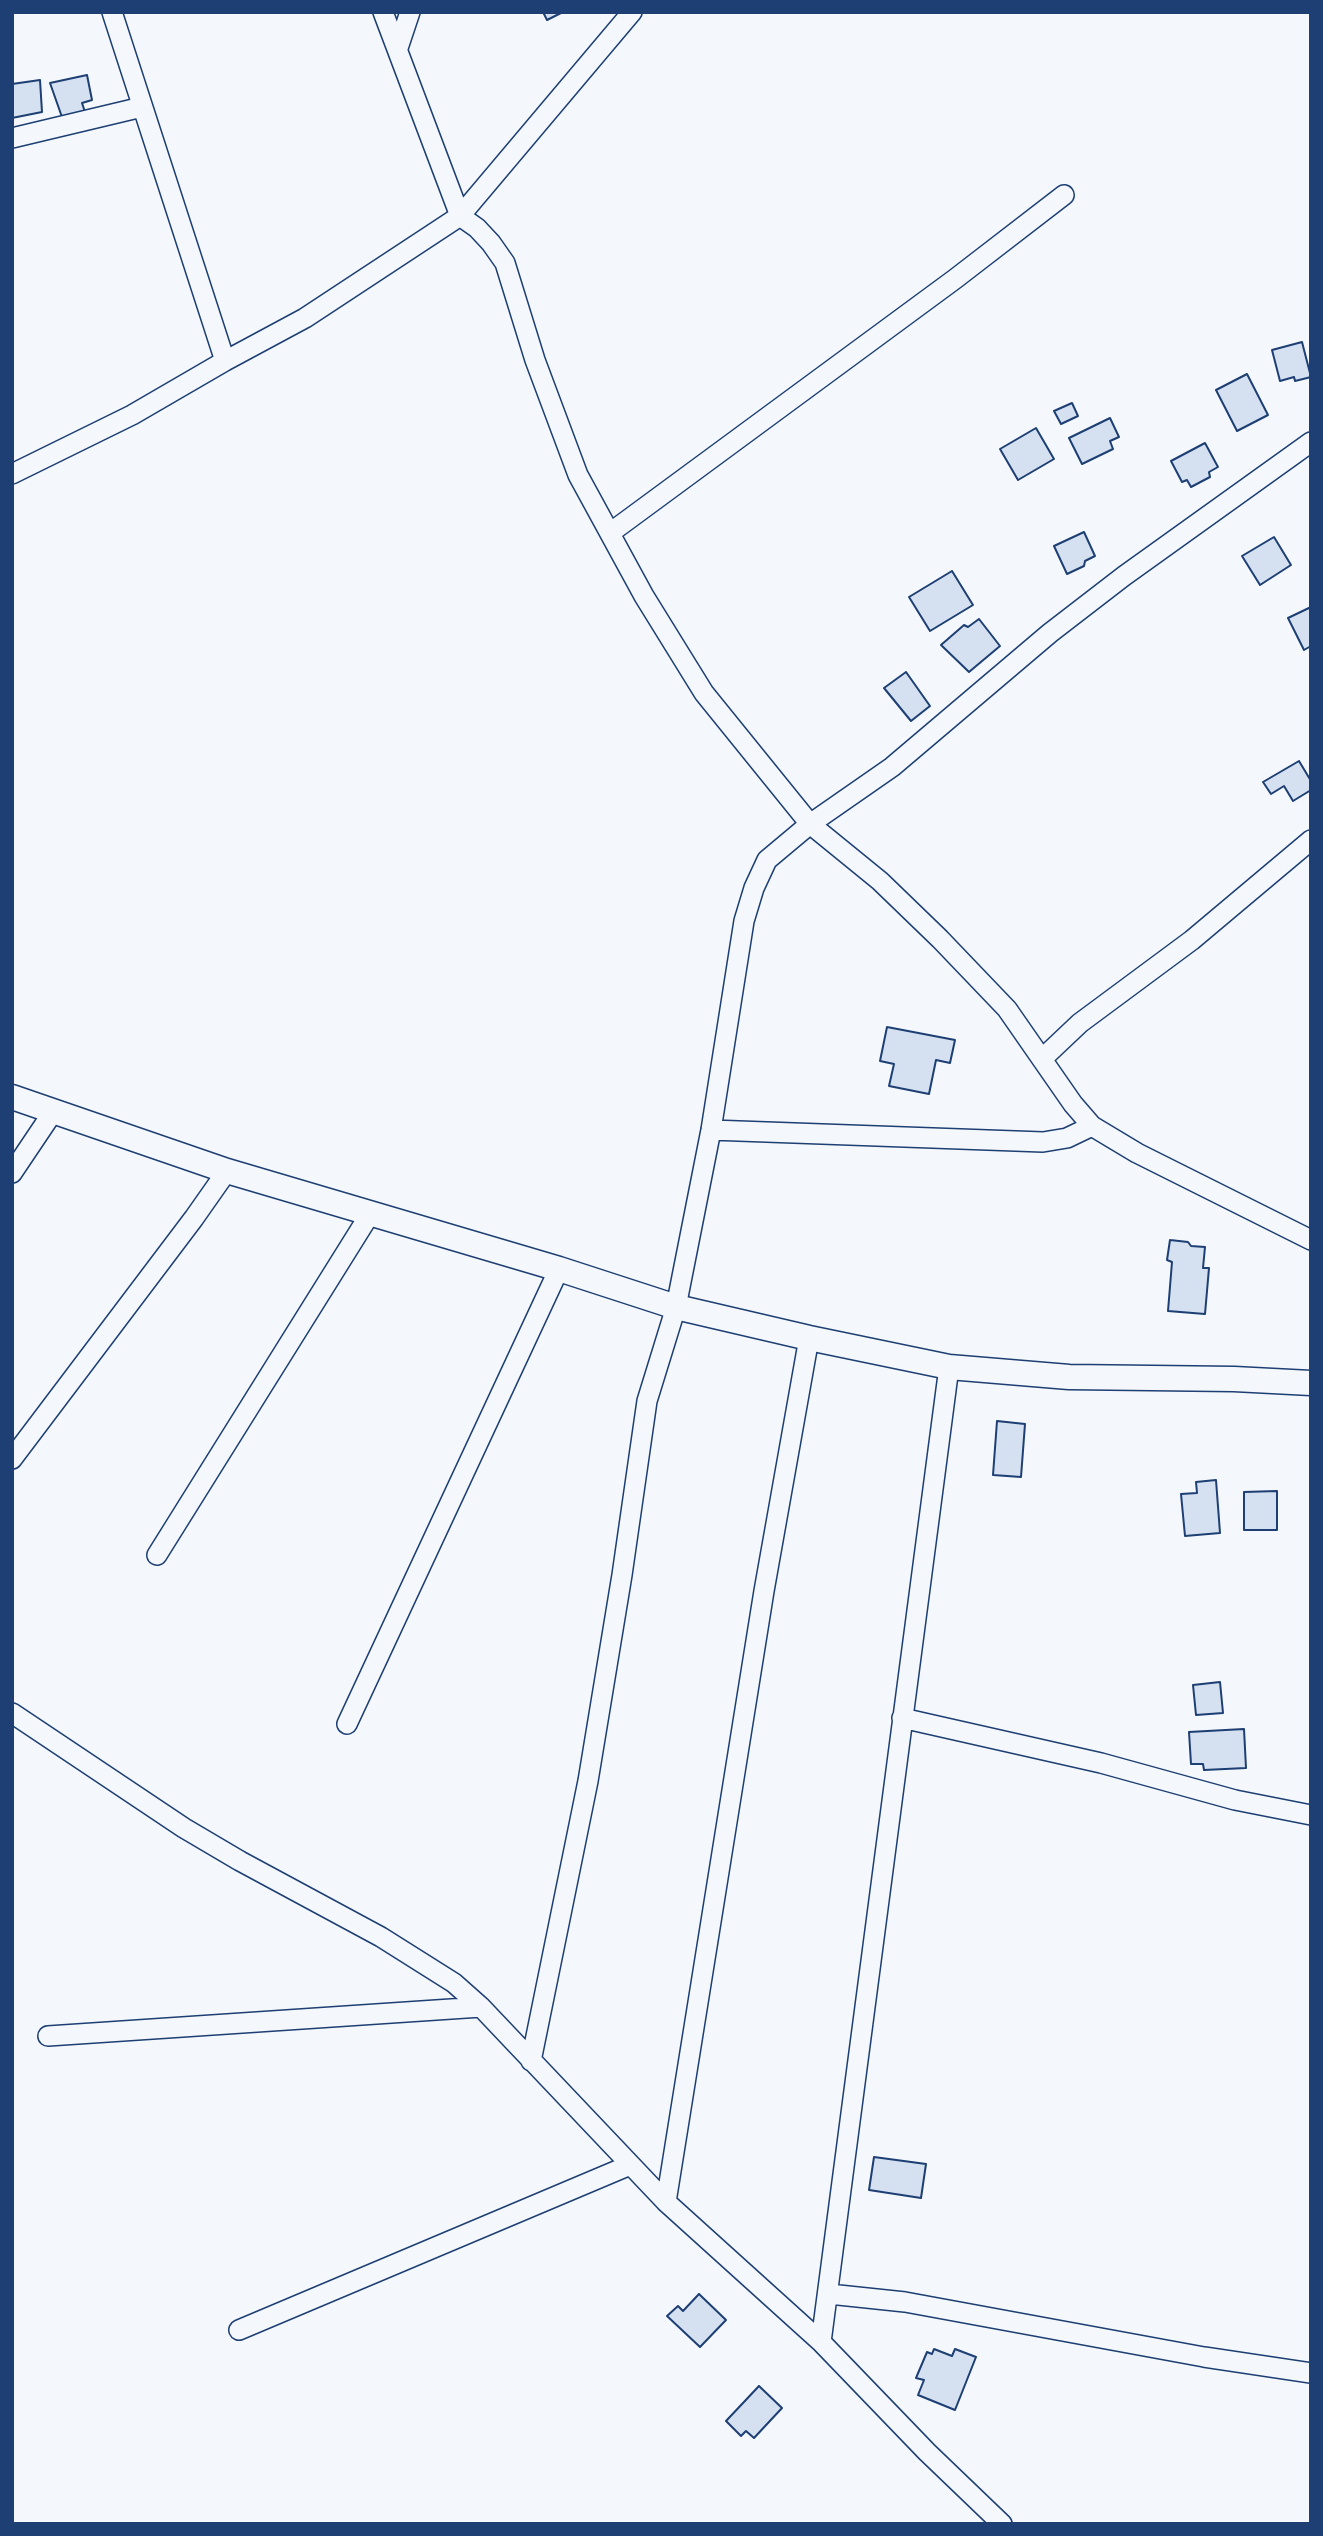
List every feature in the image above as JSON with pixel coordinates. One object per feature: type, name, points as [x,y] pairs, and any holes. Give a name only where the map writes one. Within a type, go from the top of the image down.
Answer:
[{"type":"street","points":[[113,12],[225,360]]},
{"type":"street","points":[[383,12],[460,216],[477,228],[505,264],[557,421],[578,475],[644,596],[704,694],[810,824],[880,881],[1007,1009],[1073,1104],[1092,1126],[1137,1153],[1311,1240]]},
{"type":"street","points":[[398,48],[410,12]]},
{"type":"street","points":[[12,474],[132,415],[225,360],[305,318],[460,216],[632,12]]},
{"type":"street","points":[[12,138],[142,107]]},
{"type":"street","points":[[610,533],[955,279],[1064,195]]},
{"type":"street","points":[[531,2061],[588,1781],[647,1401],[676,1307],[711,1129],[744,921],[754,888],[767,860],[810,824],[892,767],[1040,642],[1124,576],[1311,442]]},
{"type":"street","points":[[1043,1058],[1080,1023],[1192,940],[1311,840]]},
{"type":"street","points":[[12,1097],[227,1171],[559,1269],[676,1307],[809,1338],[950,1367],[1069,1377],[1311,1383]]},
{"type":"street","points":[[12,1173],[53,1112]]},
{"type":"street","points":[[711,1129],[1043,1142],[1067,1138],[1092,1126]]},
{"type":"street","points":[[12,1459],[194,1219],[227,1171]]},
{"type":"street","points":[[157,1555],[370,1214]]},
{"type":"street","points":[[348,1724],[559,1269]]},
{"type":"street","points":[[666,2202],[764,1591],[809,1338]]},
{"type":"street","points":[[821,2342],[950,1367]]},
{"type":"street","points":[[12,1713],[184,1828],[428,1965],[454,1983],[481,2007],[666,2202],[821,2342],[927,2452],[1002,2524]]},
{"type":"street","points":[[902,1718],[1101,1763],[1235,1800],[1311,1815]]},
{"type":"street","points":[[48,2036],[481,2007]]},
{"type":"street","points":[[239,2330],[630,2165]]},
{"type":"street","points":[[829,2294],[905,2302],[1204,2357],[1311,2373]]},
{"type":"building","points":[[543,12],[563,12],[547,20]]},
{"type":"building","points":[[87,75],[92,100],[82,103],[85,112],[63,120],[50,83]]},
{"type":"building","points":[[40,80],[42,112],[12,118],[12,84]]},
{"type":"building","points":[[1302,342],[1311,377],[1295,381],[1294,377],[1280,381],[1272,350]]},
{"type":"building","points":[[1247,374],[1268,415],[1237,431],[1216,390]]},
{"type":"building","points":[[1072,403],[1078,416],[1061,424],[1054,411]]},
{"type":"building","points":[[1110,418],[1119,437],[1110,441],[1113,449],[1082,464],[1069,438]]},
{"type":"building","points":[[1036,428],[1054,459],[1018,480],[1000,449]]},
{"type":"building","points":[[1205,443],[1218,467],[1209,472],[1210,477],[1191,487],[1187,480],[1182,482],[1171,461]]},
{"type":"building","points":[[1084,532],[1095,556],[1085,561],[1084,566],[1067,574],[1054,546]]},
{"type":"building","points":[[1274,537],[1291,565],[1260,585],[1242,556]]},
{"type":"building","points":[[952,571],[973,605],[930,631],[909,597]]},
{"type":"building","points":[[1311,607],[1311,646],[1304,650],[1288,618]]},
{"type":"building","points":[[979,619],[1000,646],[969,672],[941,645],[964,625],[968,627]]},
{"type":"building","points":[[906,672],[930,706],[911,721],[884,688]]},
{"type":"building","points":[[1299,761],[1311,781],[1311,790],[1293,801],[1284,786],[1271,794],[1263,782]]},
{"type":"building","points":[[887,1027],[955,1040],[950,1063],[936,1060],[929,1094],[889,1086],[894,1064],[880,1061]]},
{"type":"building","points":[[1170,1240],[1205,1247],[1203,1268],[1209,1268],[1205,1314],[1168,1311],[1172,1262],[1167,1260]]},
{"type":"building","points":[[997,1421],[1025,1424],[1021,1477],[993,1475]]},
{"type":"building","points":[[1216,1480],[1220,1533],[1185,1536],[1181,1494],[1197,1493],[1196,1482]]},
{"type":"building","points":[[1277,1491],[1277,1530],[1244,1530],[1244,1492]]},
{"type":"building","points":[[1220,1682],[1223,1713],[1196,1715],[1193,1685]]},
{"type":"building","points":[[1244,1729],[1246,1768],[1204,1770],[1203,1764],[1191,1764],[1189,1732]]},
{"type":"building","points":[[874,2157],[926,2164],[921,2198],[869,2190]]},
{"type":"building","points":[[699,2294],[726,2320],[700,2347],[667,2316],[678,2306],[683,2311]]},
{"type":"building","points":[[934,2349],[952,2356],[955,2349],[976,2357],[955,2410],[918,2395],[924,2380],[916,2378],[927,2352],[932,2354]]},
{"type":"building","points":[[759,2386],[782,2408],[754,2438],[746,2431],[741,2436],[726,2421]]}]
